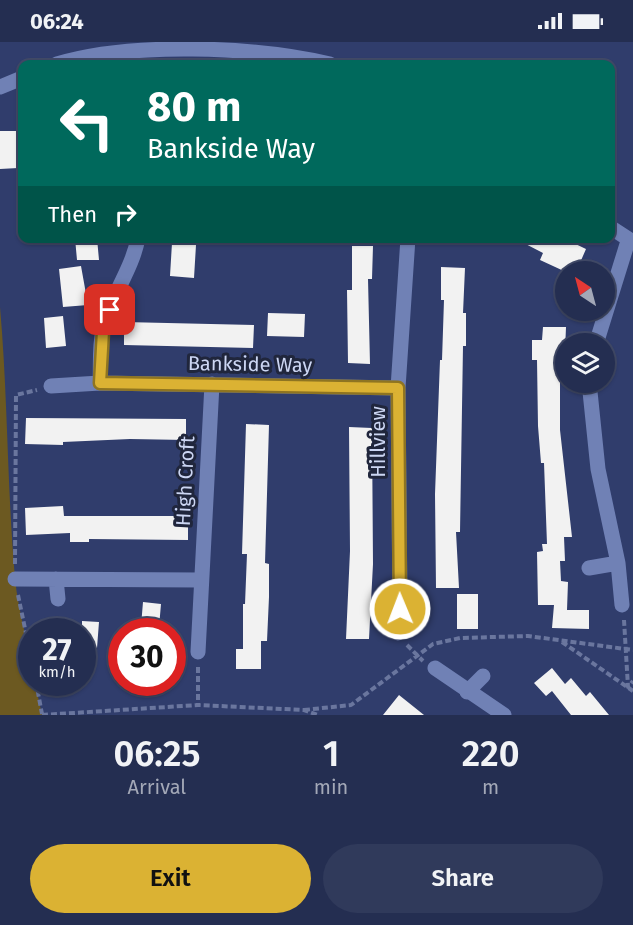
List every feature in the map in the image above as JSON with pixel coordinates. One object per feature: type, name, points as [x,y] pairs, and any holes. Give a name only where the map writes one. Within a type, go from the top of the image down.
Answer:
[{"type":"street","points":[[68,60],[78,56],[117,58],[195,46],[284,53],[313,60]]},
{"type":"street","points":[[0,87],[18,80]]},
{"type":"street","points":[[600,333],[631,242],[615,231]]},
{"type":"street","points":[[100,383],[103,331],[118,288],[135,255],[137,243]]},
{"type":"street","name":"Hillview","points":[[398,633],[400,609],[398,388],[408,243]]},
{"type":"street","name":"Bankside Way","points":[[51,386],[100,383],[398,388]]},
{"type":"street","name":"High Croft","points":[[198,652],[212,384]]},
{"type":"street","points":[[590,393],[598,469],[618,563],[622,604]]},
{"type":"street","points":[[589,568],[618,563]]},
{"type":"street","points":[[15,579],[200,580]]},
{"type":"street","points":[[56,579],[58,599]]},
{"type":"street","points":[[400,609],[418,610]]},
{"type":"street","points":[[435,668],[467,692],[504,715]]},
{"type":"street","points":[[467,692],[483,676]]},
{"type":"path","points":[[23,618],[15,579],[16,395],[51,386]]},
{"type":"path","points":[[622,604],[630,650],[628,687]]},
{"type":"path","points":[[39,696],[42,715],[198,705],[304,710],[351,705],[433,644],[460,638],[528,636],[630,650]]},
{"type":"path","points":[[562,642],[633,692]]},
{"type":"path","points":[[198,652],[198,705]]},
{"type":"path","points":[[628,687],[633,681]]},
{"type":"path","points":[[304,710],[318,715]]},
{"type":"shaded area","points":[[0,307],[10,510],[15,578],[22,618],[18,618],[18,696],[38,696],[42,715],[0,715]]},
{"type":"building","points":[[0,131],[17,131],[18,168],[0,169]]},
{"type":"building","points":[[75,243],[97,243],[99,260],[77,260]]},
{"type":"building","points":[[172,243],[196,245],[194,278],[170,276]]},
{"type":"building","points":[[524,243],[573,243],[586,249],[581,261],[555,261],[555,267],[540,260],[543,253]]},
{"type":"building","points":[[352,246],[373,246],[372,279],[368,279],[370,364],[348,363],[347,290],[352,290]]},
{"type":"building","points":[[81,266],[88,305],[63,307],[59,269]]},
{"type":"building","points":[[441,267],[465,268],[463,313],[466,313],[466,346],[463,346],[460,532],[456,532],[459,588],[436,588],[435,494],[444,300],[441,300]]},
{"type":"building","points":[[268,313],[305,314],[304,337],[267,336]]},
{"type":"building","points":[[63,316],[66,346],[46,348],[44,318]]},
{"type":"building","points":[[124,322],[254,325],[253,348],[124,345]]},
{"type":"building","points":[[543,327],[566,327],[566,333],[555,333],[555,393],[560,393],[560,430],[572,537],[564,537],[565,561],[560,561],[561,581],[568,582],[567,610],[589,610],[589,629],[552,628],[554,605],[538,605],[537,552],[543,551],[542,544],[547,544],[544,463],[541,463],[538,426],[537,360],[532,360],[532,340],[542,340]]},
{"type":"building","points":[[26,418],[186,419],[186,440],[130,439],[63,442],[63,445],[25,444]]},
{"type":"building","points":[[246,424],[269,425],[265,563],[269,564],[269,597],[267,641],[261,641],[261,669],[236,669],[236,649],[243,649],[243,604],[245,604],[247,554],[242,554]]},
{"type":"building","points":[[349,427],[372,428],[373,564],[369,639],[346,639],[350,551]]},
{"type":"building","points":[[63,506],[64,516],[188,516],[188,540],[89,539],[89,542],[70,542],[70,533],[26,535],[25,508]]},
{"type":"building","points":[[457,594],[478,594],[478,629],[457,629]]},
{"type":"building","points":[[143,602],[161,604],[160,618],[142,618]]},
{"type":"building","points":[[96,622],[99,622],[96,648]]},
{"type":"building","points":[[552,668],[565,684],[571,678],[586,696],[590,692],[609,715],[571,715],[552,691],[546,696],[534,683]]},
{"type":"building","points":[[399,695],[424,715],[383,715]]},
{"type":"route","points":[[110,310],[103,331],[100,383],[398,388],[400,609]]}]
